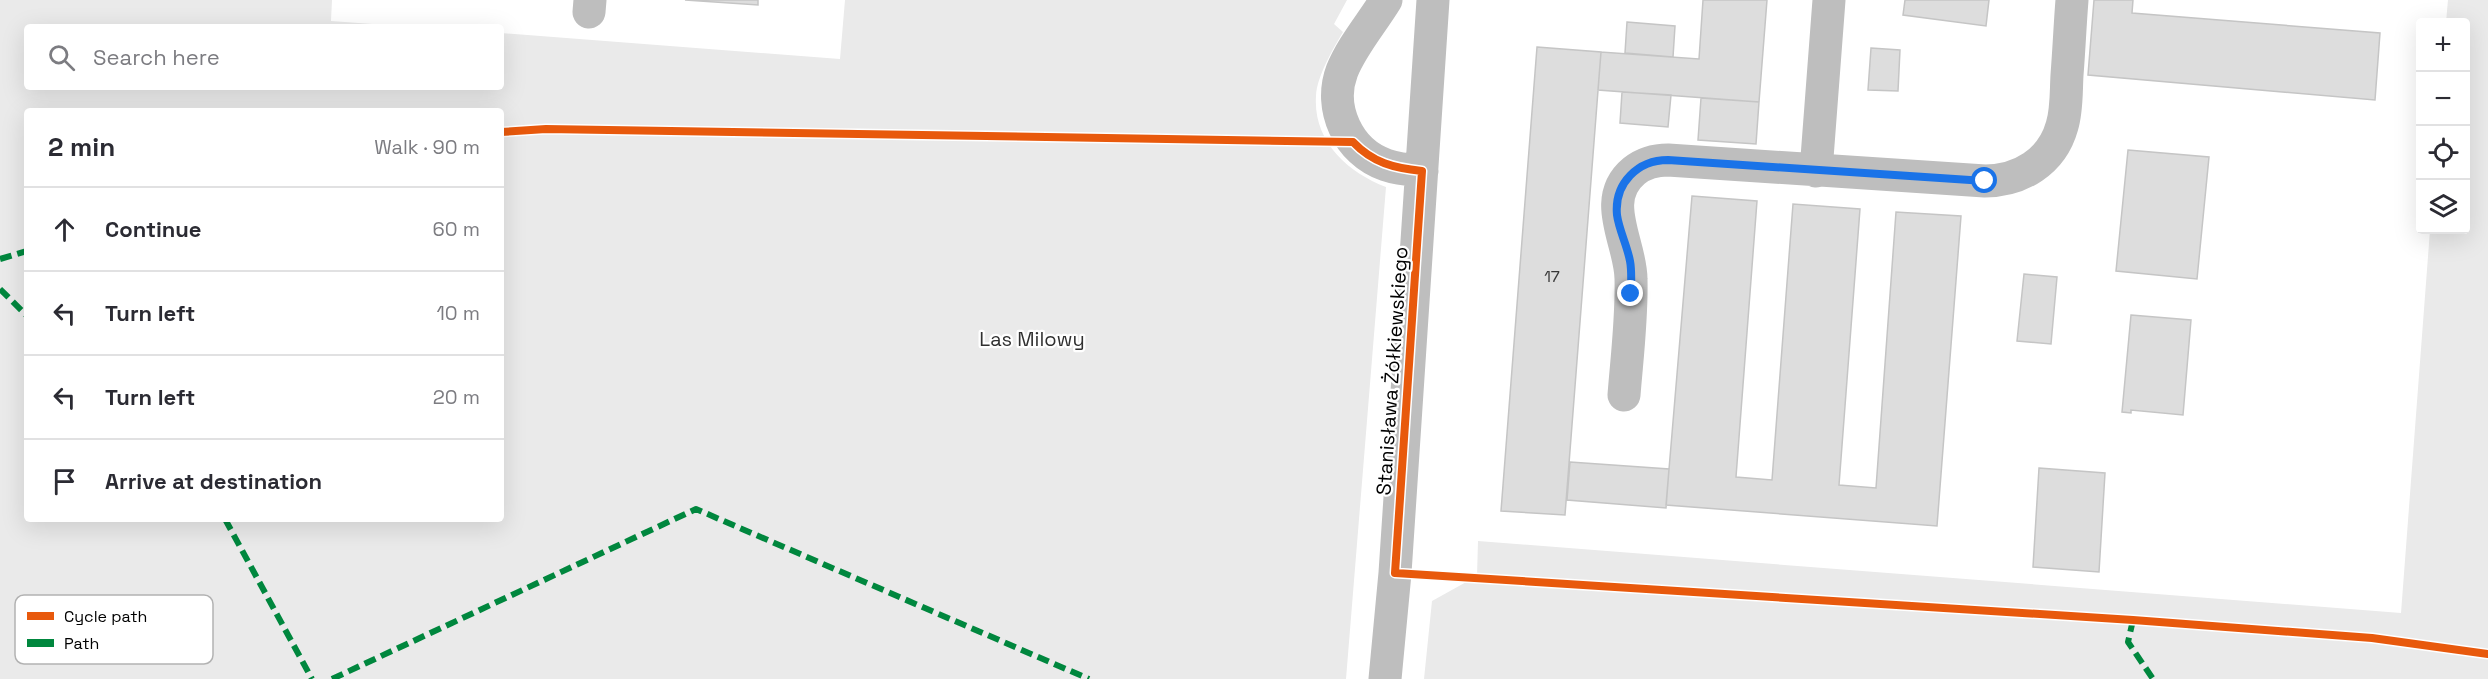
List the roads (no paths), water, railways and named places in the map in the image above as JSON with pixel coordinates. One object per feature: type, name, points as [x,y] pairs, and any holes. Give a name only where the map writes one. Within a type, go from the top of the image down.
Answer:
[{"type":"street","points":[[1386,0],[1342,72],[1338,94],[1340,118],[1353,142],[1373,159],[1396,168],[1422,171]]},
{"type":"street","name":"Stanisława Żółkiewskiego","points":[[1385,679],[1395,573],[1432,0]]},
{"type":"street","points":[[1816,171],[1829,0]]},
{"type":"street","points":[[1624,395],[1631,277],[1627,245],[1617,212],[1617,201],[1624,182],[1639,168],[1658,160],[1985,181],[2000,181],[2028,171],[2050,152],[2062,125],[2072,0]]},
{"type":"park label","name":"Las Milowy","points":[[1032,339]]}]
